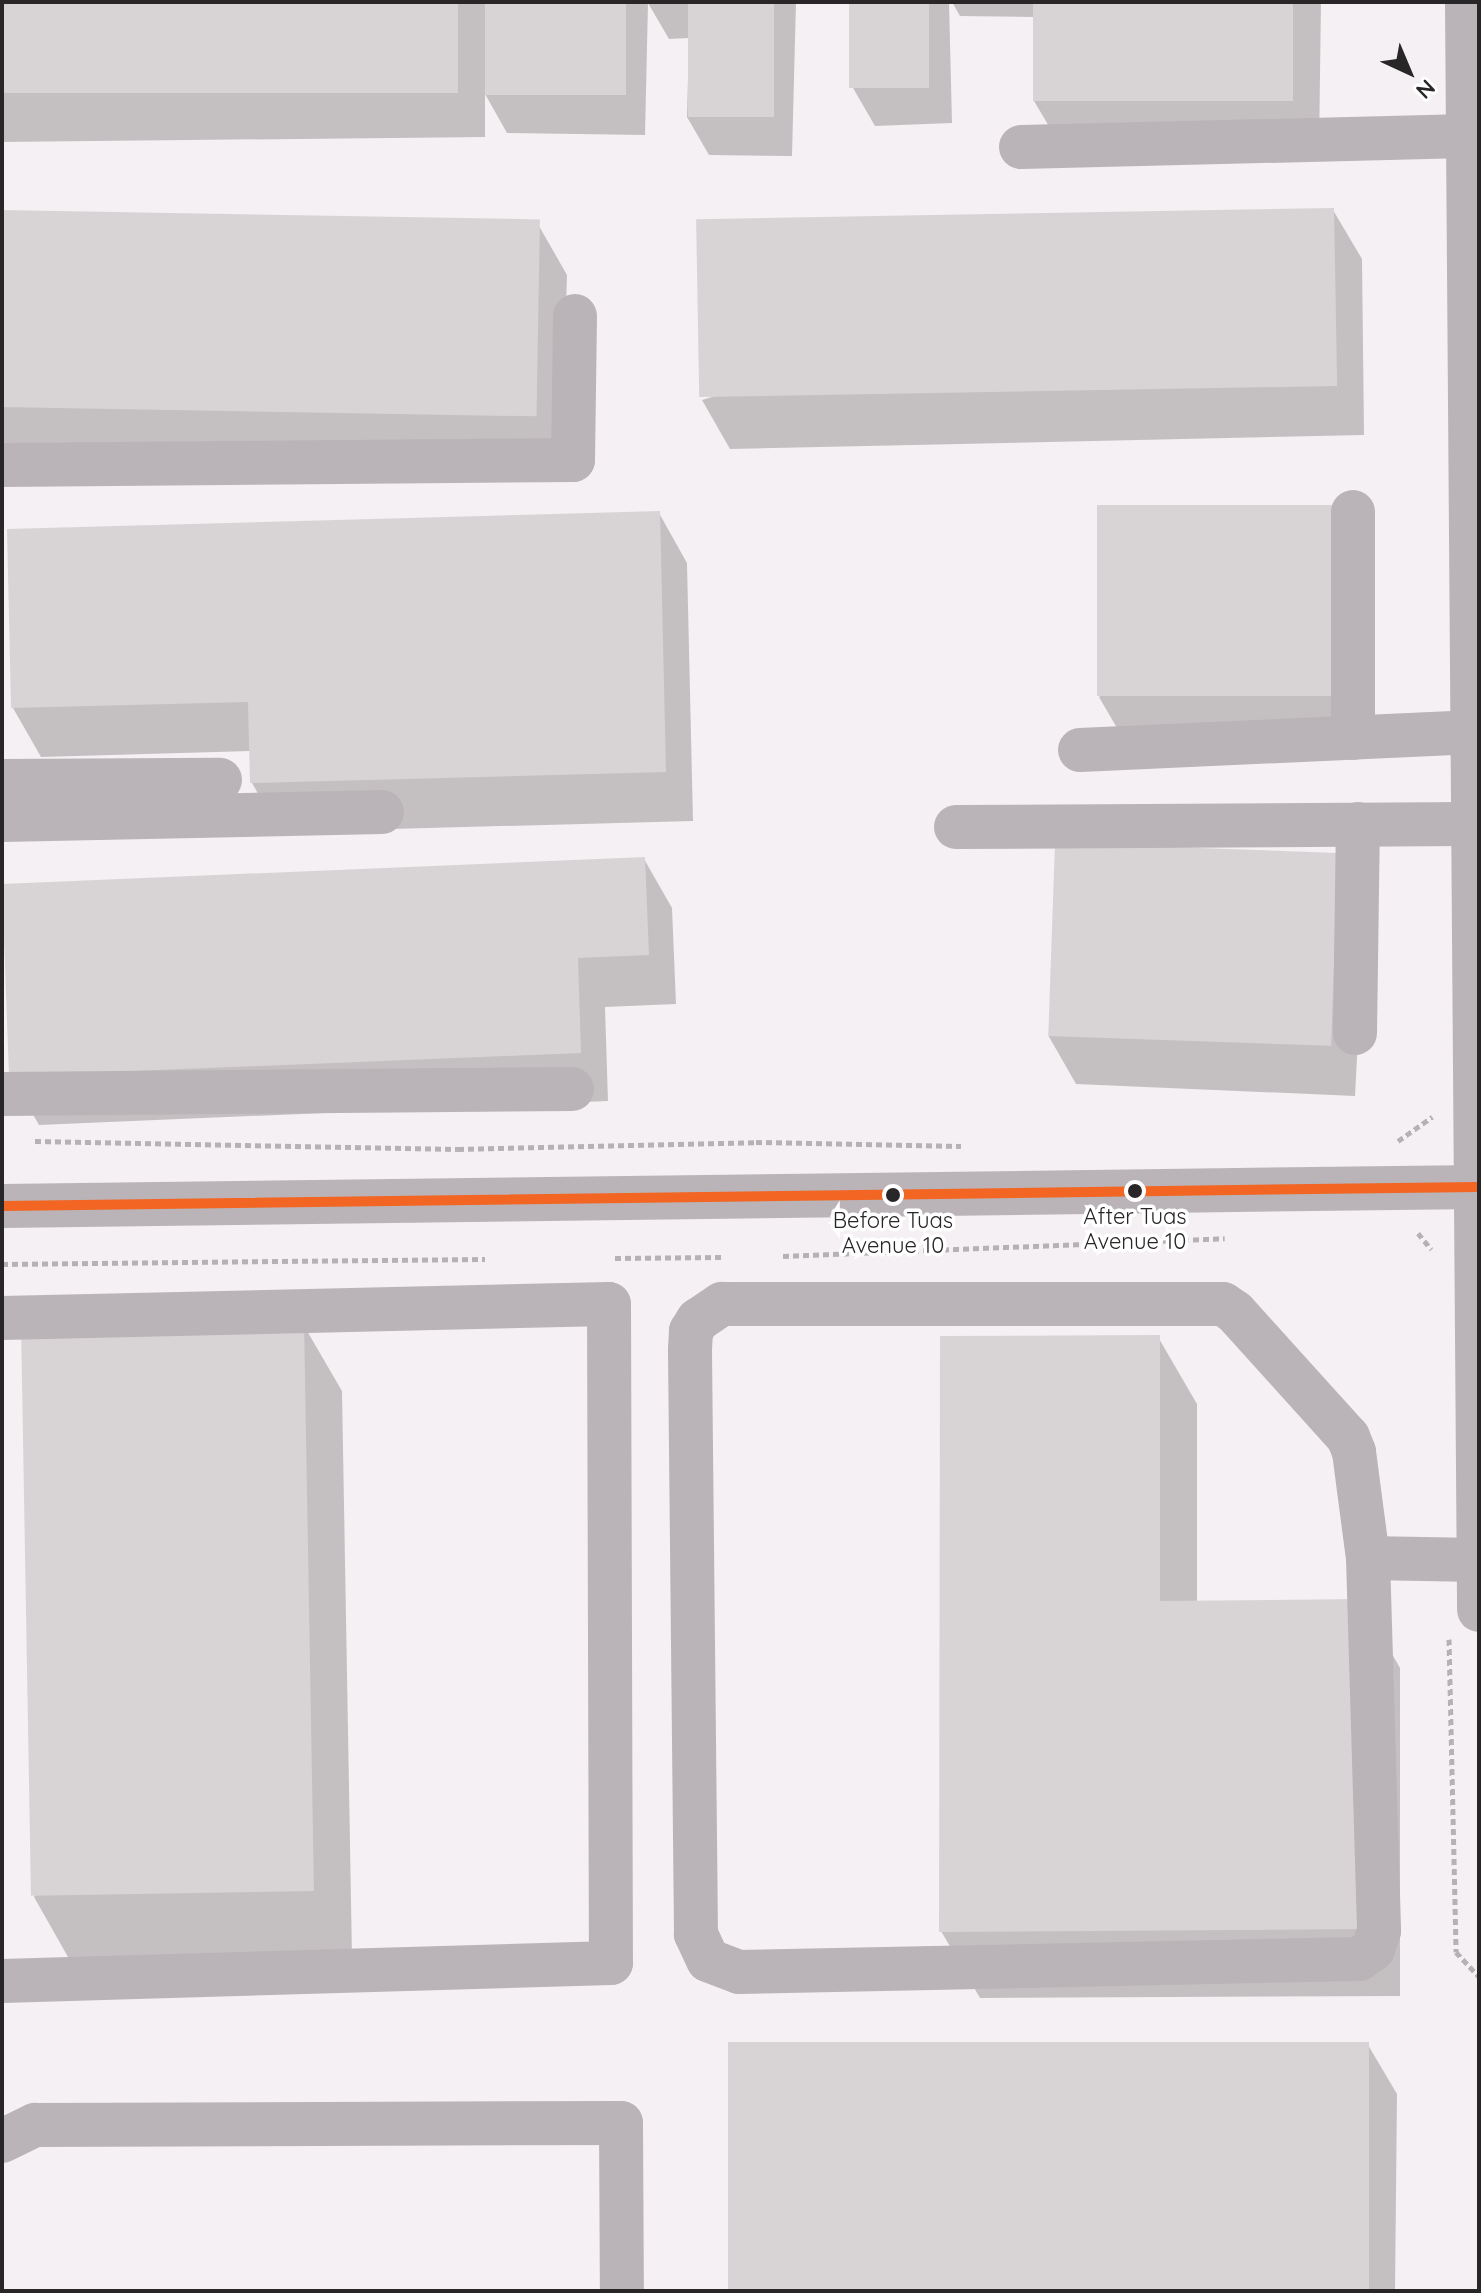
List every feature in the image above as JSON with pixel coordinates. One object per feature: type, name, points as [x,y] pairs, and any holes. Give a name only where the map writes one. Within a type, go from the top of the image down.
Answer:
[{"type":"street","points":[[1467,2],[1467,136],[1473,261],[1475,682],[1470,732],[1476,1187],[1463,1559],[1479,1610]]},
{"type":"street","points":[[1021,147],[1467,136]]},
{"type":"street","points":[[2,465],[573,460],[575,316]]},
{"type":"street","points":[[1353,512],[1353,738]]},
{"type":"street","points":[[1080,750],[1470,732]]},
{"type":"street","points":[[2,781],[220,780]]},
{"type":"street","points":[[2,820],[382,812]]},
{"type":"street","points":[[1355,1033],[1358,824]]},
{"type":"street","points":[[956,827],[1471,824]]},
{"type":"street","points":[[2,1094],[572,1089]]},
{"type":"street","points":[[2,1206],[1476,1187]]},
{"type":"street","points":[[2,1318],[609,1304],[611,1963],[2,1981]]},
{"type":"street","points":[[722,1304],[1223,1304],[1348,1437],[1354,1452],[1368,1558],[1379,1931],[1373,1949],[1359,1959],[739,1972],[708,1960],[699,1945],[690,1350],[691,1331],[710,1311],[722,1304]]},
{"type":"street","points":[[1368,1558],[1463,1559]]},
{"type":"street","points":[[2,2141],[35,2125],[621,2123],[622,2291]]},
{"type":"path","points":[[1391,1141],[1405,1140],[1433,1115]]},
{"type":"path","points":[[32,1141],[458,1149],[756,1142],[973,1146]]},
{"type":"path","points":[[1413,1230],[1426,1237],[1436,1261]]},
{"type":"path","points":[[771,1256],[1234,1238]]},
{"type":"path","points":[[598,1258],[724,1257]]},
{"type":"path","points":[[2,1264],[488,1259]]},
{"type":"path","points":[[1463,1559],[1456,1952],[1479,1977]]},
{"type":"building","points":[[2,2],[458,2],[458,93],[2,93]]},
{"type":"building","points":[[485,2],[626,2],[626,95],[485,95]]},
{"type":"building","points":[[688,2],[774,2],[774,117],[688,117]]},
{"type":"building","points":[[849,2],[929,2],[929,88],[849,88]]},
{"type":"building","points":[[1033,2],[1293,2],[1293,101],[1033,101]]},
{"type":"building","points":[[1334,208],[1337,386],[699,397],[696,219]]},
{"type":"building","points":[[2,210],[540,219],[536,416],[2,407]]},
{"type":"building","points":[[1097,505],[1345,505],[1345,696],[1097,696]]},
{"type":"building","points":[[660,511],[666,772],[250,783],[248,702],[11,708],[7,529]]},
{"type":"building","points":[[1055,843],[1338,853],[1331,1046],[1048,1036]]},
{"type":"building","points":[[645,857],[649,955],[578,958],[581,1053],[9,1076],[2,884]]},
{"type":"building","points":[[304,1322],[314,1891],[31,1896],[21,1327]]},
{"type":"building","points":[[1160,1335],[1160,1601],[1363,1599],[1363,1929],[939,1932],[940,1336]]},
{"type":"building","points":[[728,2042],[1369,2042],[1369,2291],[728,2291]]},
{"type":"transit line","points":[[2,1206],[1479,1187]]},
{"type":"place","name":"After Tuas Avenue 10","points":[[1135,1191]]},
{"type":"place","name":"Before Tuas Avenue 10","points":[[893,1195]]}]
